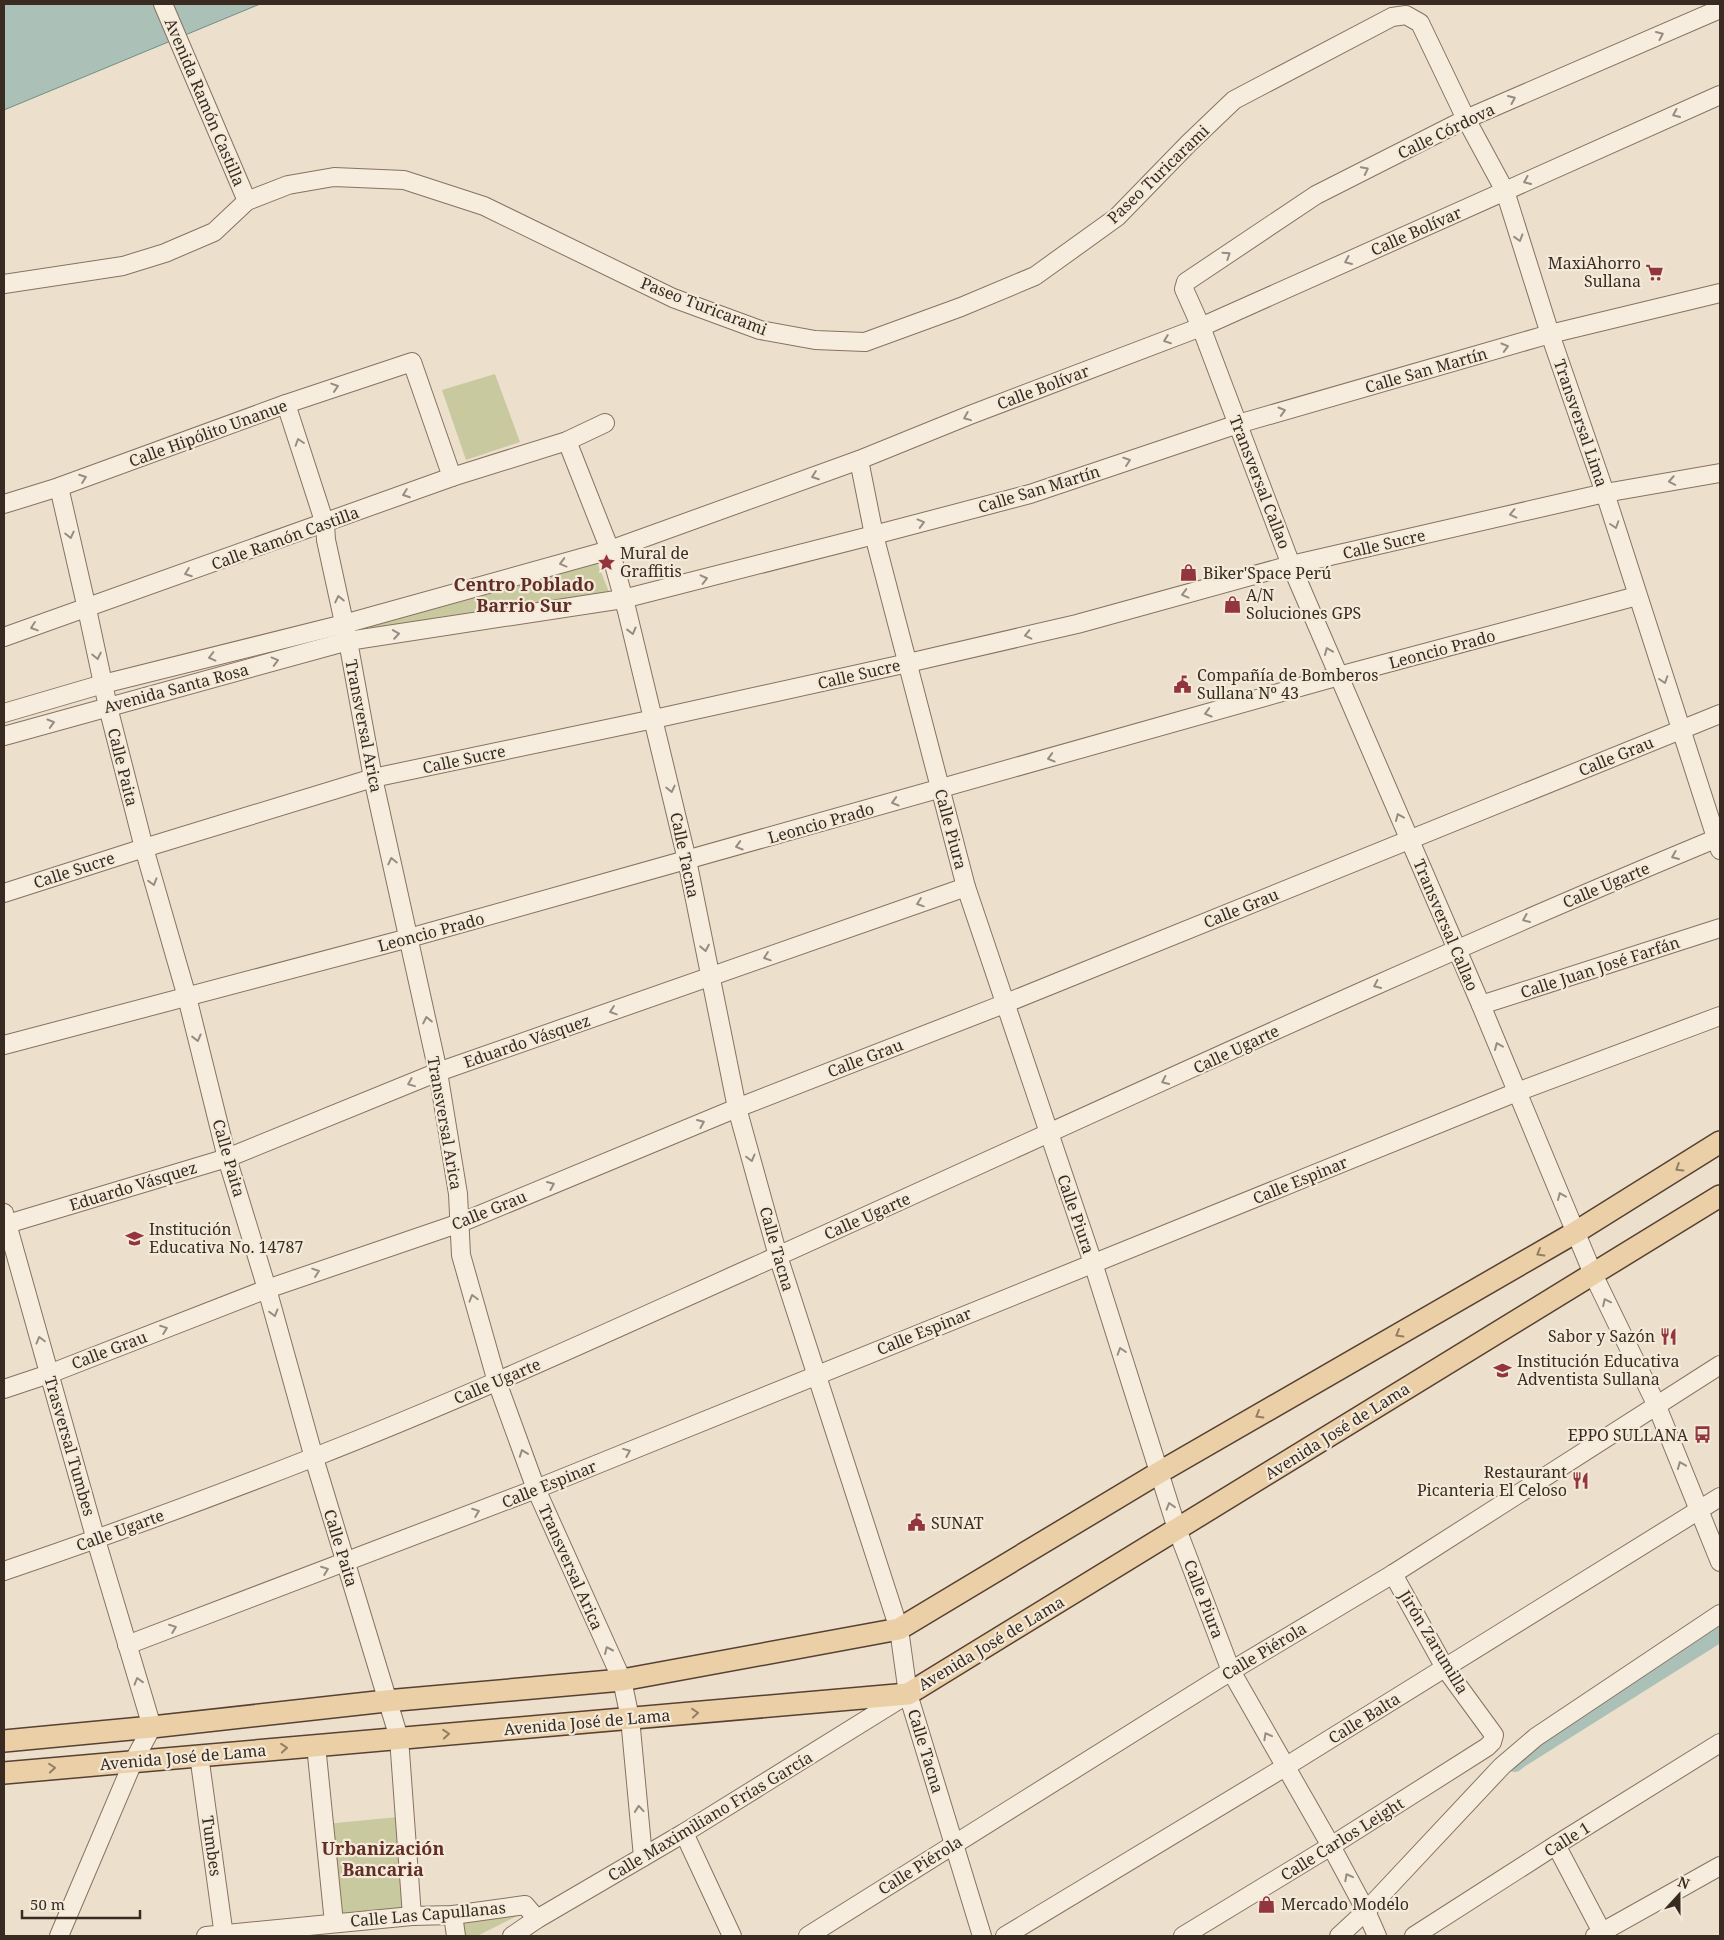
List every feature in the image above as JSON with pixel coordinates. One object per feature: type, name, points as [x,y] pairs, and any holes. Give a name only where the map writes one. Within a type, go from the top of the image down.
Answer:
[{"type":"main road","name":"Avenida José de Lama","points":[[4,1741],[386,1701],[622,1680],[899,1629],[1160,1472],[1576,1232],[1720,1142]]},
{"type":"main road","name":"Avenida José de Lama","points":[[4,1773],[908,1694],[1720,1196]]},
{"type":"street","name":"Avenida Ramón Castilla","points":[[163,4],[247,201]]},
{"type":"street","name":"Calle Córdova","points":[[1186,282],[1316,195],[1466,119],[1720,8]]},
{"type":"street","name":"Transversal Lima","points":[[1406,14],[1420,23],[1466,119],[1505,191],[1550,334],[1605,493],[1680,730],[1719,842]]},
{"type":"street","name":"Paseo Turicarami","points":[[4,284],[123,266],[165,253],[214,232],[247,201],[288,185],[334,177],[404,180],[484,206],[673,298],[760,330],[815,340],[865,342],[961,307],[1035,276],[1117,217],[1189,142],[1234,100],[1392,16],[1406,14]]},
{"type":"street","name":"Calle Bolívar","points":[[346,633],[610,550],[859,460],[970,415],[1201,327],[1720,94]]},
{"type":"street","name":"Transversal Callao","points":[[1186,282],[1184,289],[1201,327],[1291,566],[1481,1005],[1593,1274],[1656,1404],[1720,1562]]},
{"type":"street","name":"Calle San Martín","points":[[346,633],[623,599],[874,536],[1030,494],[1238,424],[1550,334],[1720,293]]},
{"type":"street","name":"Calle Hipólito Unanue","points":[[4,504],[59,487],[286,404],[412,362],[452,477]]},
{"type":"street","name":"Transversal Arica","points":[[286,404],[325,524],[326,540],[346,633],[373,778],[438,1072],[458,1194],[461,1255],[497,1382],[536,1489],[622,1680],[630,1718],[643,1857]]},
{"type":"street","name":"Calle Ramón Castilla","points":[[4,637],[325,524],[452,477],[567,441],[605,423]]},
{"type":"street","name":"Calle Tacna","points":[[567,441],[610,550],[623,599],[688,860],[737,1108],[778,1256],[899,1629],[908,1694],[982,1936]]},
{"type":"street","name":"Calle Piura","points":[[859,460],[874,536],[966,887],[1048,1135],[1093,1263],[1178,1530],[1231,1670],[1331,1846],[1366,1911],[1377,1936]]},
{"type":"street","name":"Calle Sucre","points":[[4,893],[373,778],[908,663],[1077,624],[1291,566],[1605,493],[1720,473]]},
{"type":"street","name":"Calle Paita","points":[[59,487],[108,707],[144,848],[187,997],[227,1158],[267,1289],[314,1458],[386,1701],[399,1738],[412,1916]]},
{"type":"street","name":"Leoncio Prado","points":[[4,1045],[409,938],[940,790],[1339,676],[1637,596]]},
{"type":"street","name":"Avenida Santa Rosa","points":[[4,713],[103,684],[346,633]]},
{"type":"street","name":"Avenida Santa Rosa","points":[[4,736],[108,707],[346,633]]},
{"type":"street","name":"Calle Grau","points":[[4,1389],[49,1374],[267,1289],[460,1223],[737,1108],[1004,1004],[1720,714]]},
{"type":"street","name":"Calle Ugarte","points":[[4,1572],[96,1540],[314,1458],[497,1382],[1048,1135],[1456,949],[1719,842]]},
{"type":"street","name":"Eduardo Vásquez","points":[[5,1220],[227,1158],[438,1072],[966,887]]},
{"type":"street","name":"Calle Juan José Farfán","points":[[1481,1005],[1720,928]]},
{"type":"street","name":"Calle Espinar","points":[[127,1645],[536,1489],[1517,1092],[1720,1016]]},
{"type":"street","name":"Trasversal Tumbes","points":[[5,1220],[96,1540],[152,1727]]},
{"type":"street","name":"Calle Piérola","points":[[808,1936],[1231,1670],[1393,1574],[1656,1404],[1720,1365]]},
{"type":"street","name":"Calle Balta","points":[[1005,1936],[1285,1767],[1720,1497]]},
{"type":"street","name":"Jirón Zarumilla","points":[[1393,1574],[1445,1668],[1494,1735]]},
{"type":"street","points":[[1339,1936],[1366,1911],[1502,1766],[1536,1737],[1720,1614]]},
{"type":"street","name":"Calle Maximiliano Frías García","points":[[512,1936],[684,1833],[908,1694]]},
{"type":"street","points":[[59,1936],[134,1762],[152,1727]]},
{"type":"street","name":"Calle Carlos Leight","points":[[1183,1936],[1331,1846],[1487,1747],[1492,1742],[1494,1735]]},
{"type":"street","name":"Calle 1","points":[[1414,1936],[1720,1743]]},
{"type":"street","points":[[316,1745],[334,1923]]},
{"type":"street","name":"Tumbes","points":[[200,1755],[218,1936]]},
{"type":"street","points":[[684,1833],[732,1936]]},
{"type":"street","points":[[1556,1845],[1601,1935],[1720,1866]]},
{"type":"street","name":"Calle Las Capullanas","points":[[218,1936],[412,1916],[453,1915],[525,1905],[538,1919]]},
{"type":"street","points":[[453,1915],[456,1936]]},
{"type":"green space","points":[[495,374],[520,442],[466,460],[442,390]]},
{"type":"green space","points":[[596,560],[611,597],[370,632],[368,621]]},
{"type":"green space","points":[[398,1817],[408,1907],[336,1914],[326,1824]]},
{"type":"green space","points":[[521,1914],[477,1936],[466,1936],[460,1917]]},
{"type":"shaded area","points":[[4,4],[260,4],[4,110]]},
{"type":"waterway","points":[[1515,1764],[1720,1634]]},
{"type":"place","name":"MaxiAhorro Sullana","points":[[1655,272]]},
{"type":"place","name":"Mural de Graffitis","points":[[606,562]]},
{"type":"place","name":"Biker'Space Perú","points":[[1189,573]]},
{"type":"place","name":"A/N Soluciones GPS","points":[[1232,604]]},
{"type":"place","name":"Compañía de Bomberos Sullana Nº 43","points":[[1183,684]]},
{"type":"place","name":"Institución Educativa No. 14787","points":[[135,1238]]},
{"type":"place","name":"Sabor y Sazón","points":[[1669,1336]]},
{"type":"place","name":"Institución Educativa Adventista Sullana","points":[[1503,1370]]},
{"type":"place","name":"EPPO SULLANA","points":[[1702,1435]]},
{"type":"place","name":"Restaurant Picanteria El Celoso","points":[[1581,1481]]},
{"type":"place","name":"SUNAT","points":[[917,1523]]},
{"type":"place","name":"Mercado Modelo","points":[[1267,1904]]},
{"type":"district","name":"Centro Poblado Barrio Sur","points":[[524,595]]},
{"type":"district","name":"Urbanización Bancaria","points":[[383,1859]]}]
